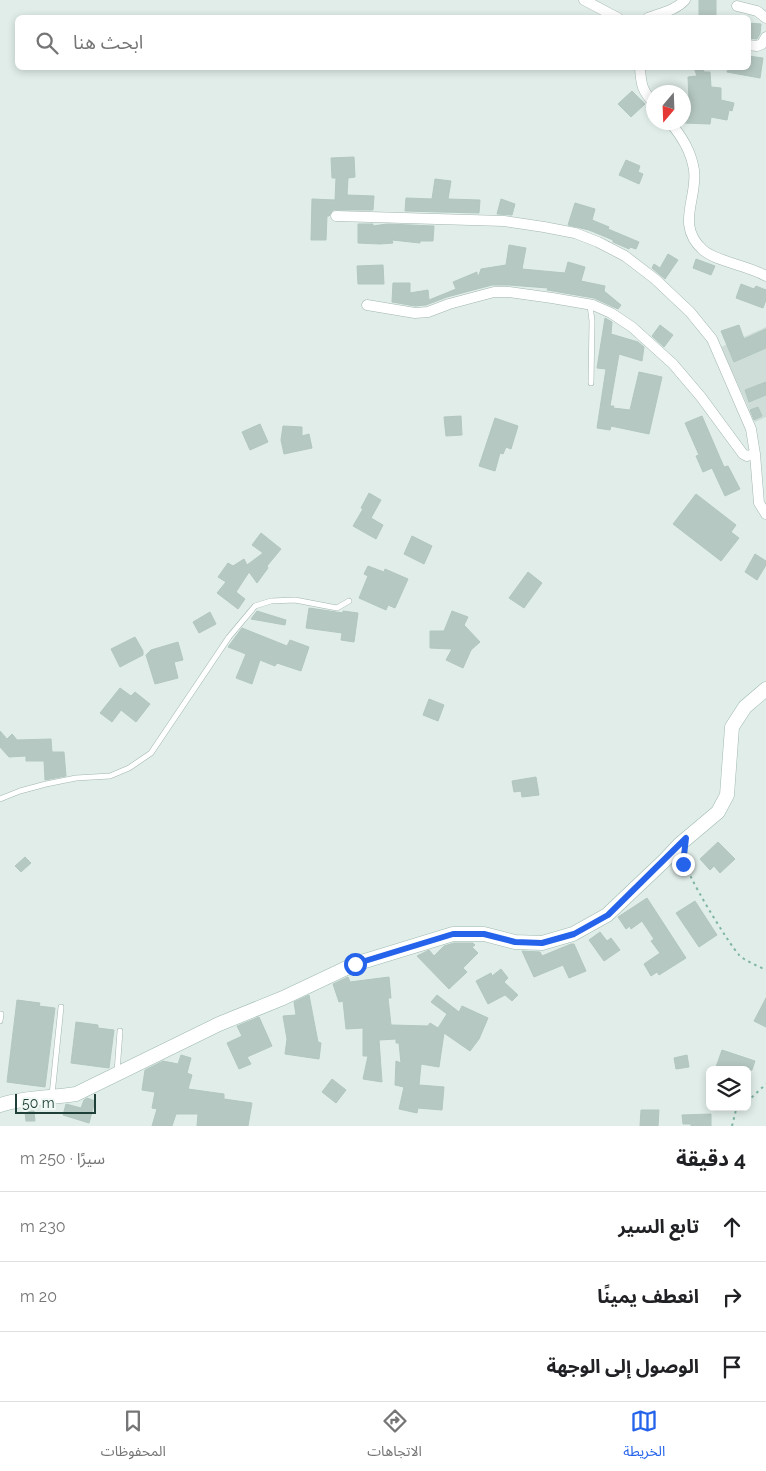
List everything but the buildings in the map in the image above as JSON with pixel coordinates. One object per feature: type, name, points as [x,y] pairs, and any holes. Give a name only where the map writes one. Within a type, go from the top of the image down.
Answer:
[{"type":"street","points":[[584,0],[612,15]]},
{"type":"street","points":[[656,15],[673,9],[685,0]]},
{"type":"street","points":[[737,6],[757,10],[766,18]]},
{"type":"street","points":[[751,45],[757,46],[762,44],[766,37]]},
{"type":"street","points":[[640,70],[642,88],[646,95]]},
{"type":"street","points":[[676,130],[690,152],[694,171],[688,216],[690,229],[695,241],[712,256],[750,268],[766,276]]},
{"type":"street","points":[[336,216],[512,222],[575,233],[625,256],[655,279],[690,312],[712,339],[750,429],[755,454],[759,504],[766,514]]},
{"type":"street","points":[[367,305],[428,312],[449,304],[494,292],[552,298],[590,305],[611,313],[632,327],[674,364],[743,454],[748,456],[755,454]]},
{"type":"street","points":[[0,1105],[18,1099],[52,1098],[76,1094],[219,1024],[283,998],[355,964],[453,934],[484,934],[515,942],[542,943],[574,934],[608,915],[686,838],[718,812],[727,795],[732,727],[745,707],[766,689]]},
{"type":"lane","points":[[590,305],[592,321],[591,383]]},
{"type":"lane","points":[[0,799],[46,784],[76,778],[110,776],[129,768],[151,754],[229,637],[255,606],[271,601],[295,600],[336,608],[349,602]]},
{"type":"lane","points":[[52,1098],[60,1007]]},
{"type":"lane","points":[[0,1021],[1,1014]]},
{"type":"lane","points":[[117,1075],[120,1031]]},
{"type":"path","points":[[686,838],[683,864],[696,888],[740,956],[766,970]]},
{"type":"path","points":[[751,1098],[766,1084]]},
{"type":"path","points":[[732,1126],[736,1111]]},
{"type":"shaded area","points":[[766,327],[766,417],[755,422],[721,347]]},
{"type":"route","points":[[355,964],[453,934],[484,934],[515,942],[542,943],[574,934],[608,915],[686,838],[683,864]]}]
